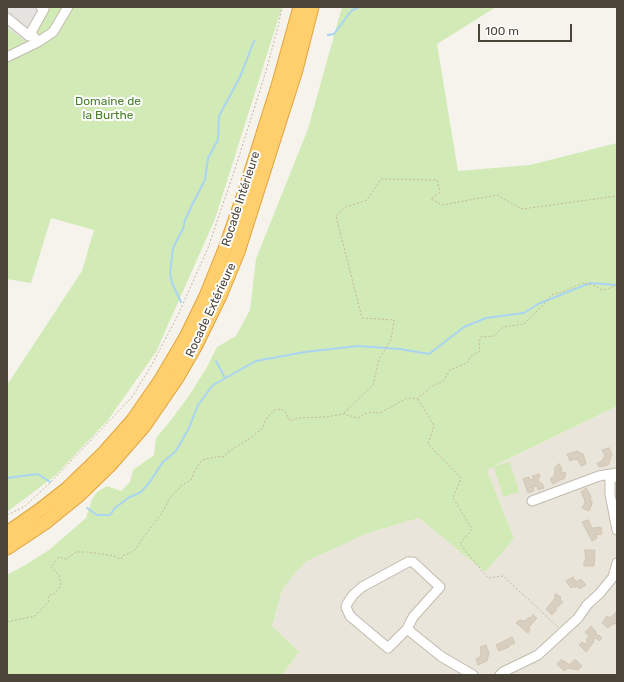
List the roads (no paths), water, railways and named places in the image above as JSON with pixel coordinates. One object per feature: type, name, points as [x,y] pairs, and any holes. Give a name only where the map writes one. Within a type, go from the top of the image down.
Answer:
[{"type":"highway","name":"Rocade Intérieure","points":[[7,533],[68,488],[103,454],[133,420],[160,382],[186,337],[206,296],[239,207],[278,86],[300,7]]},
{"type":"highway","name":"Rocade Extérieure","points":[[7,548],[46,522],[78,496],[110,465],[144,426],[178,378],[220,296],[240,244],[296,70],[312,7]]},
{"type":"street","points":[[29,36],[44,9],[41,7]]},
{"type":"street","points":[[7,57],[38,42],[53,32],[68,7]]},
{"type":"street","points":[[7,18],[29,36],[33,36],[38,42]]},
{"type":"street","points":[[532,501],[599,476],[617,474]]},
{"type":"street","points":[[617,474],[610,480],[610,494],[617,530]]},
{"type":"street","points":[[408,562],[413,562],[440,587],[413,617],[407,628],[388,648],[350,616],[346,607],[353,595],[362,587],[408,562]]},
{"type":"street","points":[[500,675],[503,672],[538,655],[578,618],[587,605],[600,593],[613,577],[617,563]]},
{"type":"street","points":[[407,628],[442,657],[473,675]]},
{"type":"waterway","points":[[328,35],[334,34],[351,11],[359,7]]},
{"type":"waterway","points":[[181,302],[172,283],[170,273],[173,248],[205,180],[208,158],[218,140],[219,116],[240,77],[254,41]]},
{"type":"waterway","points":[[87,508],[97,515],[110,515],[115,508],[128,498],[141,492],[163,462],[176,451],[189,428],[198,405],[213,385],[256,361],[305,352],[358,346],[400,349],[429,354],[464,327],[486,318],[524,313],[538,304],[590,283],[617,285]]},
{"type":"waterway","points":[[216,361],[225,378]]},
{"type":"waterway","points":[[7,478],[38,474],[50,482]]},
{"type":"park label","name":"Domaine de la Burthe","points":[[108,109]]}]
